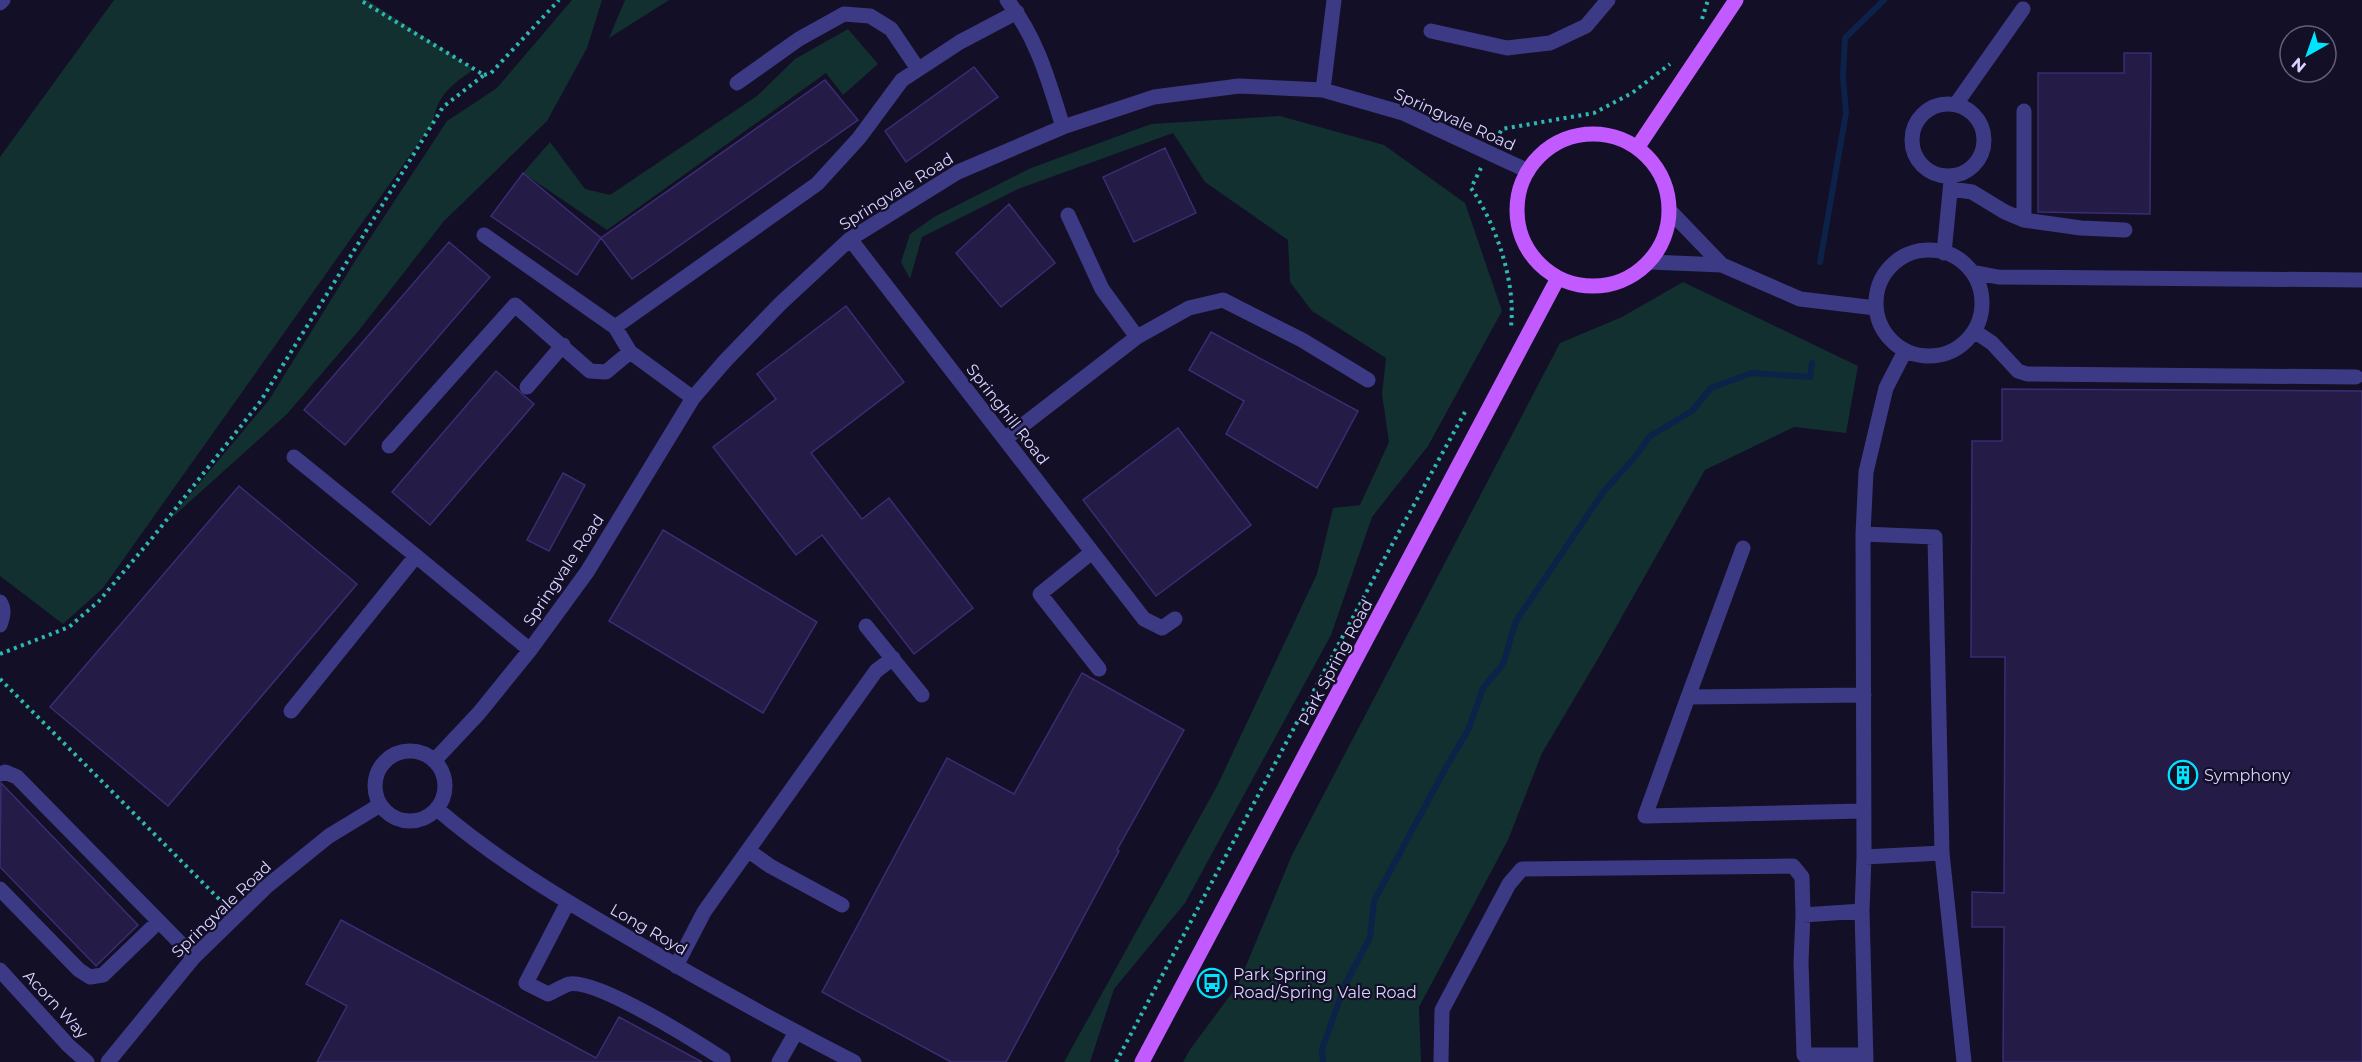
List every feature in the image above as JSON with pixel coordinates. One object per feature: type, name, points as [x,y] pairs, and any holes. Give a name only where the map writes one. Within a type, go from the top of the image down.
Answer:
[{"type":"main road","points":[[1637,148],[1736,0]]},
{"type":"main road","points":[[1598,134],[1618,138],[1637,148],[1651,160],[1661,175],[1668,193],[1670,211],[1668,229],[1661,247],[1650,262],[1630,277],[1607,285],[1582,286],[1558,278],[1541,266],[1528,250],[1520,231],[1517,211],[1520,190],[1528,171],[1541,155],[1558,143],[1577,136],[1598,134]]},
{"type":"main road","name":"Park Spring Road","points":[[1142,1062],[1558,278]]},
{"type":"street","points":[[1323,90],[1334,0]]},
{"type":"street","points":[[1431,31],[1507,48],[1550,43],[1586,26],[1608,0]]},
{"type":"street","points":[[615,327],[817,184],[859,138],[902,80],[1012,6],[1042,59],[1063,127]]},
{"type":"street","points":[[1956,105],[2023,9]]},
{"type":"street","points":[[737,83],[799,39],[844,14],[870,16],[891,29],[918,69]]},
{"type":"street","name":"Springvale Road","points":[[434,761],[479,713],[530,650],[588,572],[693,398],[780,304],[850,239],[958,172],[1063,127],[1154,97],[1239,86],[1323,90],[1403,113],[1528,171]]},
{"type":"street","points":[[1944,253],[1951,183],[1974,166],[1982,156],[1985,143],[1978,118],[1968,110],[1956,105],[1945,104],[1924,113],[1917,122],[1912,143],[1921,164],[1951,183],[1972,192],[2004,212],[2024,220],[2081,228],[2125,230]]},
{"type":"street","points":[[2024,111],[2024,220]]},
{"type":"street","points":[[1670,211],[1722,266]]},
{"type":"street","points":[[1068,215],[1102,289],[1137,338]]},
{"type":"street","points":[[484,235],[615,327],[630,352],[693,398]]},
{"type":"street","name":"Springhill Road","points":[[850,239],[1144,618],[1162,628],[1175,619]]},
{"type":"street","points":[[1927,250],[1944,253],[1959,260],[1972,273],[1979,286],[1982,302],[1980,317],[1974,331],[1961,346],[1944,354],[1924,356],[1905,351],[1891,340],[1881,326],[1876,308],[1880,283],[1895,262],[1910,254],[1927,250]]},
{"type":"street","points":[[1650,262],[1722,266],[1800,299],[1876,308]]},
{"type":"street","points":[[1972,273],[1998,277],[2362,280]]},
{"type":"street","points":[[1005,439],[1137,338],[1188,308],[1223,300],[1302,340],[1368,380]]},
{"type":"street","points":[[389,446],[515,305],[590,371],[606,372],[630,352]]},
{"type":"street","points":[[1974,331],[1992,343],[2018,371],[2027,374],[2356,377]]},
{"type":"street","points":[[527,387],[563,345]]},
{"type":"street","points":[[1441,1062],[1442,1010],[1509,884],[1522,869],[1793,866],[1802,877],[1801,962],[1804,1058],[1866,1058],[1862,811],[1863,534],[1866,472],[1886,388],[1905,351]]},
{"type":"street","points":[[294,457],[530,650]]},
{"type":"street","points":[[1863,534],[1935,537],[1942,853],[1964,1062]]},
{"type":"street","points":[[1743,548],[1645,816],[1862,811]]},
{"type":"street","points":[[1092,552],[1040,594],[1099,669]]},
{"type":"street","points":[[291,711],[416,556]]},
{"type":"street","points":[[0,602],[4,614],[0,625]]},
{"type":"street","points":[[866,626],[922,695]]},
{"type":"street","points":[[676,966],[704,912],[876,671],[892,658]]},
{"type":"street","points":[[1688,697],[1864,695]]},
{"type":"street","points":[[406,752],[426,755],[434,761],[440,770],[444,790],[437,809],[422,819],[412,821],[394,818],[380,805],[376,796],[376,776],[387,759],[406,752]]},
{"type":"street","points":[[0,774],[5,772],[17,777],[194,957]]},
{"type":"street","name":"Springvale Road","points":[[108,1062],[194,957],[266,887],[329,836],[380,805]]},
{"type":"street","name":"Long Royd","points":[[437,809],[478,843],[568,902],[676,966],[854,1062]]},
{"type":"street","points":[[749,851],[787,876],[842,905]]},
{"type":"street","points":[[1864,857],[1942,853]]},
{"type":"street","points":[[0,889],[79,970],[90,977],[103,975],[158,922]]},
{"type":"street","points":[[568,902],[526,983],[548,994],[570,984],[590,986],[674,1027],[723,1059],[723,1062]]},
{"type":"street","points":[[1803,915],[1862,911]]},
{"type":"street","name":"Acorn Way","points":[[0,970],[68,1045],[87,1062]]},
{"type":"street","points":[[779,1062],[796,1032]]},
{"type":"path","points":[[360,0],[484,75]]},
{"type":"path","points":[[0,654],[69,627],[99,601],[261,402],[443,108],[484,75],[491,73],[559,0]]},
{"type":"path","points":[[1698,24],[1701,17]]},
{"type":"path","points":[[1492,148],[1502,129],[1594,113],[1632,93],[1676,57]]},
{"type":"path","points":[[1487,158],[1471,188],[1484,206],[1510,279],[1512,325],[1508,333]]},
{"type":"path","points":[[1116,1062],[1377,571],[1466,409]]},
{"type":"path","points":[[0,679],[236,916]]},
{"type":"green space","points":[[114,0],[367,0],[474,69],[452,85],[442,97],[433,123],[103,588],[63,624],[0,576],[0,157]]},
{"type":"green space","points":[[572,0],[602,0],[587,48],[547,121],[444,221],[360,329],[287,414],[166,523],[269,400],[355,261],[447,121],[497,88]]},
{"type":"green space","points":[[625,0],[669,0],[609,38]]},
{"type":"green space","points":[[848,29],[878,64],[843,95],[826,73],[607,230],[523,173],[550,142],[585,189],[610,195],[757,96],[795,59]]},
{"type":"green space","points":[[1280,116],[1384,145],[1465,203],[1502,311],[1428,446],[1372,517],[1331,635],[1185,903],[1114,989],[1090,1062],[1064,1062],[1217,786],[1317,574],[1333,508],[1360,505],[1389,442],[1382,394],[1386,358],[1312,311],[1290,282],[1288,240],[1205,182],[1173,133],[1018,189],[922,237],[910,279],[901,262],[910,234],[934,217],[1031,168],[1151,124]]},
{"type":"green space","points":[[1683,282],[1858,366],[1846,433],[1794,427],[1705,470],[1542,753],[1508,840],[1419,1007],[1421,1062],[1183,1062],[1238,985],[1292,855],[1560,343],[1622,317]]},
{"type":"building","points":[[2124,53],[2151,53],[2150,214],[2038,212],[2038,73],[2124,73]]},
{"type":"building","points":[[974,67],[998,97],[906,162],[885,131]]},
{"type":"building","points":[[825,80],[858,120],[632,279],[601,238]]},
{"type":"building","points":[[1165,148],[1196,213],[1134,242],[1103,177]]},
{"type":"building","points":[[523,173],[601,238],[577,275],[491,216]]},
{"type":"building","points":[[1009,204],[1055,263],[1001,307],[956,253]]},
{"type":"building","points":[[449,242],[490,277],[345,445],[304,410]]},
{"type":"building","points":[[846,306],[904,382],[811,453],[862,519],[889,498],[973,608],[914,654],[822,535],[796,555],[713,447],[776,399],[757,374]]},
{"type":"building","points":[[1211,332],[1358,411],[1317,488],[1226,434],[1244,401],[1189,370]]},
{"type":"building","points":[[496,371],[534,404],[430,525],[392,492]]},
{"type":"building","name":"Symphony","points":[[2002,389],[2362,391],[2362,1062],[2003,1062],[2004,927],[1972,927],[1972,892],[2004,893],[2005,657],[1971,657],[1972,441],[2002,441]]},
{"type":"building","points":[[1178,428],[1251,525],[1156,596],[1083,500]]},
{"type":"building","points":[[563,473],[585,485],[549,551],[527,540]]},
{"type":"building","points":[[239,486],[357,584],[168,806],[50,707]]},
{"type":"building","points":[[663,530],[817,622],[763,713],[609,621]]},
{"type":"building","points":[[1082,673],[1184,730],[1117,850],[1119,851],[1006,1062],[951,1062],[822,992],[947,758],[1014,794]]},
{"type":"building","points":[[1,783],[138,925],[96,966],[0,867]]},
{"type":"building","points":[[341,920],[596,1058],[619,1017],[702,1062],[317,1062],[347,1006],[306,984]]},
{"type":"waterway","points":[[1820,262],[1846,113],[1843,77],[1845,38],[1884,0]]},
{"type":"waterway","points":[[1323,1062],[1322,1049],[1345,985],[1370,937],[1374,901],[1469,728],[1483,688],[1503,664],[1516,621],[1604,491],[1635,457],[1650,436],[1692,411],[1711,388],[1752,373],[1810,377],[1812,363]]},
{"type":"place","name":"Symphony","points":[[2183,775]]},
{"type":"place","name":"Park Spring Road/Spring Vale Road","points":[[1212,983]]}]
